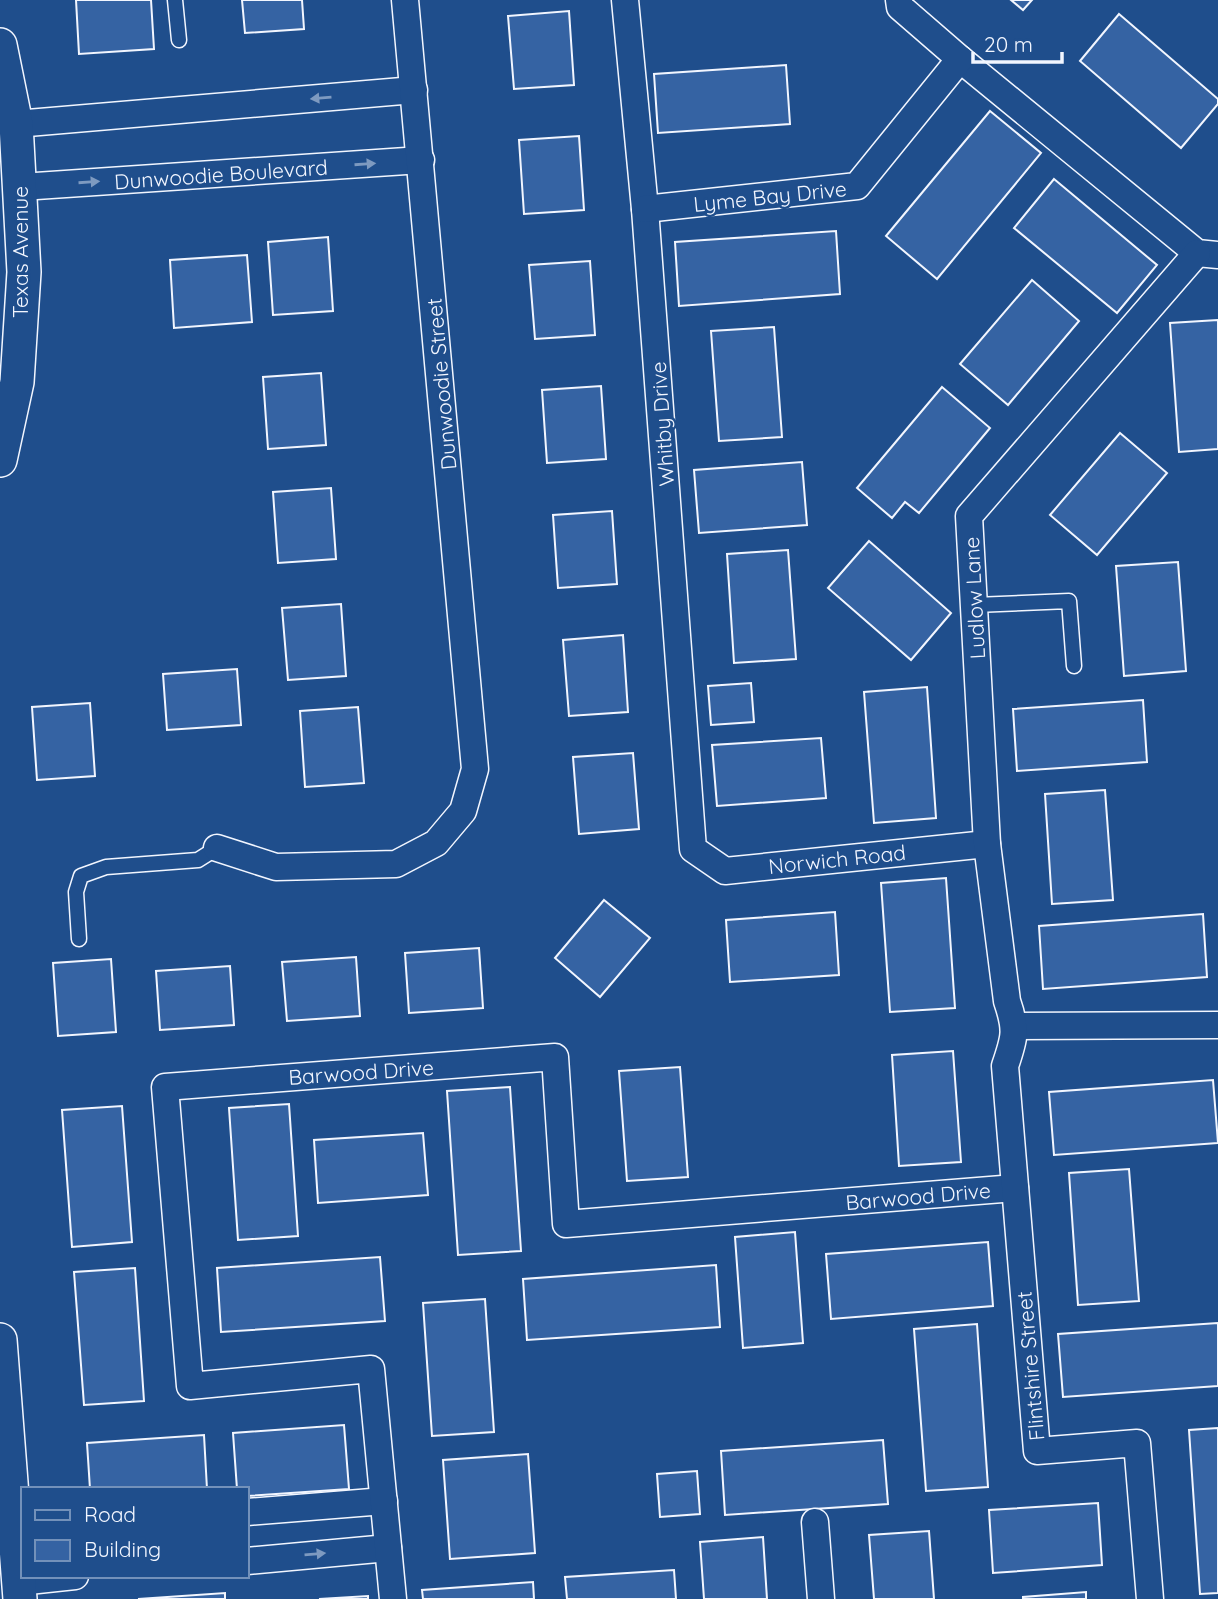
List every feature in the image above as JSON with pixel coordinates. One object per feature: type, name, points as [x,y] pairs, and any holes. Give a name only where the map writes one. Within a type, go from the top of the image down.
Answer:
[{"type":"street","name":"Dunwoodie Street","points":[[217,848],[276,867],[396,864],[436,843],[463,811],[475,769],[405,0]]},
{"type":"street","name":"Whitby Drive","points":[[625,0],[645,209],[694,849]]},
{"type":"street","points":[[899,0],[900,7],[960,59],[1208,254]]},
{"type":"street","name":"Texas Avenue","points":[[0,45],[16,124],[24,272],[17,382],[0,460]]},
{"type":"street","name":"Lyme Bay Drive","points":[[645,209],[857,186],[960,59]]},
{"type":"street","points":[[16,124],[414,90]]},
{"type":"street","name":"Dunwoodie Boulevard","points":[[21,187],[421,160]]},
{"type":"street","name":"Ludlow Lane","points":[[1015,1026],[1007,1001],[987,844],[969,516],[1208,254]]},
{"type":"street","name":"Norwich Road","points":[[694,849],[725,871],[987,844]]},
{"type":"street","points":[[1015,1026],[1218,1026]]},
{"type":"street","name":"Flintshire Street","points":[[1015,1026],[1012,1047],[1005,1066],[1037,1451],[1137,1443],[1150,1599]]},
{"type":"street","name":"Barwood Drive","points":[[393,1599],[371,1369],[190,1386],[165,1087],[555,1057],[566,1224],[1015,1188]]},
{"type":"street","points":[[0,1340],[19,1529],[20,1590],[67,1578]]},
{"type":"street","points":[[248,1511],[384,1501]]},
{"type":"street","points":[[815,1522],[821,1599]]},
{"type":"street","points":[[248,1561],[388,1548]]},
{"type":"lane","points":[[175,0],[179,40]]},
{"type":"lane","points":[[975,605],[1069,601],[1074,666]]},
{"type":"lane","points":[[79,939],[76,892],[81,876],[106,867],[198,860],[217,848]]},
{"type":"building","points":[[76,0],[151,0],[154,49],[79,54]]},
{"type":"building","points":[[242,0],[302,0],[304,29],[245,33]]},
{"type":"building","points":[[1011,0],[1032,0],[1023,10]]},
{"type":"building","points":[[569,11],[574,85],[514,89],[508,16]]},
{"type":"building","points":[[1119,14],[1218,99],[1218,104],[1181,148],[1080,61]]},
{"type":"building","points":[[786,65],[790,124],[658,133],[654,74]]},
{"type":"building","points":[[990,111],[1041,153],[937,279],[886,236]]},
{"type":"building","points":[[579,136],[584,210],[524,214],[519,140]]},
{"type":"building","points":[[1054,179],[1157,265],[1117,313],[1014,228]]},
{"type":"building","points":[[836,231],[840,294],[679,306],[675,242]]},
{"type":"building","points":[[328,237],[333,311],[273,315],[268,242]]},
{"type":"building","points":[[247,255],[252,322],[174,328],[170,260]]},
{"type":"building","points":[[590,261],[595,335],[535,339],[529,265]]},
{"type":"building","points":[[1032,280],[1079,321],[1008,405],[960,364]]},
{"type":"building","points":[[1218,320],[1218,449],[1179,452],[1170,323]]},
{"type":"building","points":[[774,327],[782,437],[719,441],[711,331]]},
{"type":"building","points":[[321,373],[326,445],[268,449],[263,377]]},
{"type":"building","points":[[601,386],[606,459],[547,463],[542,390]]},
{"type":"building","points":[[942,387],[990,428],[919,513],[905,502],[892,518],[857,488]]},
{"type":"building","points":[[1120,433],[1167,473],[1097,555],[1050,515]]},
{"type":"building","points":[[802,462],[807,525],[699,533],[694,470]]},
{"type":"building","points":[[331,488],[336,559],[278,563],[273,492]]},
{"type":"building","points":[[612,511],[617,584],[558,588],[553,515]]},
{"type":"building","points":[[869,541],[951,613],[911,660],[828,588]]},
{"type":"building","points":[[788,550],[796,659],[734,663],[727,554]]},
{"type":"building","points":[[1178,562],[1186,671],[1124,676],[1116,566]]},
{"type":"building","points":[[341,604],[346,676],[288,680],[282,608]]},
{"type":"building","points":[[623,635],[628,712],[569,716],[563,640]]},
{"type":"building","points":[[237,669],[241,725],[167,730],[163,674]]},
{"type":"building","points":[[751,683],[754,722],[711,725],[708,686]]},
{"type":"building","points":[[927,687],[936,818],[874,823],[864,692]]},
{"type":"building","points":[[1143,700],[1147,762],[1017,771],[1013,709]]},
{"type":"building","points":[[90,703],[95,776],[37,780],[32,707]]},
{"type":"building","points":[[358,707],[364,783],[305,787],[300,711]]},
{"type":"building","points":[[821,738],[826,798],[717,806],[712,745]]},
{"type":"building","points":[[633,753],[639,829],[579,834],[573,757]]},
{"type":"building","points":[[1105,790],[1113,900],[1052,904],[1045,794]]},
{"type":"building","points":[[946,878],[955,1008],[890,1012],[881,883]]},
{"type":"building","points":[[604,900],[650,938],[600,997],[555,958]]},
{"type":"building","points":[[835,912],[839,975],[730,982],[726,920]]},
{"type":"building","points":[[1203,914],[1207,977],[1043,989],[1039,926]]},
{"type":"building","points":[[479,948],[483,1008],[409,1013],[405,953]]},
{"type":"building","points":[[356,957],[360,1016],[287,1021],[282,962]]},
{"type":"building","points":[[111,959],[116,1032],[58,1036],[53,963]]},
{"type":"building","points":[[230,966],[234,1025],[160,1030],[156,971]]},
{"type":"building","points":[[953,1051],[961,1162],[899,1166],[892,1055]]},
{"type":"building","points":[[680,1067],[688,1177],[627,1181],[619,1071]]},
{"type":"building","points":[[1213,1080],[1218,1143],[1054,1155],[1049,1092]]},
{"type":"building","points":[[510,1087],[521,1251],[458,1255],[447,1091]]},
{"type":"building","points":[[289,1104],[298,1236],[238,1240],[229,1108]]},
{"type":"building","points":[[122,1106],[132,1242],[72,1247],[62,1110]]},
{"type":"building","points":[[423,1133],[428,1195],[318,1203],[314,1140]]},
{"type":"building","points":[[1129,1169],[1139,1301],[1078,1305],[1069,1173]]},
{"type":"building","points":[[795,1232],[803,1343],[743,1348],[735,1237]]},
{"type":"building","points":[[988,1242],[993,1306],[831,1319],[826,1254]]},
{"type":"building","points":[[380,1257],[385,1321],[221,1332],[217,1268]]},
{"type":"building","points":[[716,1265],[720,1327],[527,1340],[523,1279]]},
{"type":"building","points":[[135,1268],[144,1401],[84,1405],[74,1272]]},
{"type":"building","points":[[485,1299],[494,1432],[432,1436],[423,1303]]},
{"type":"building","points":[[1218,1323],[1218,1386],[1063,1397],[1058,1334]]},
{"type":"building","points":[[977,1324],[988,1487],[926,1491],[914,1329]]},
{"type":"building","points":[[344,1425],[349,1489],[248,1496],[248,1487],[237,1487],[233,1433]]},
{"type":"building","points":[[1218,1428],[1218,1593],[1200,1594],[1189,1430]]},
{"type":"building","points":[[204,1435],[207,1487],[90,1487],[87,1443]]},
{"type":"building","points":[[883,1440],[888,1504],[725,1515],[721,1451]]},
{"type":"building","points":[[528,1454],[535,1553],[450,1559],[443,1460]]},
{"type":"building","points":[[697,1471],[700,1514],[660,1517],[657,1474]]},
{"type":"building","points":[[1098,1503],[1102,1565],[993,1573],[989,1510]]},
{"type":"building","points":[[929,1531],[934,1599],[874,1599],[869,1535]]},
{"type":"building","points":[[763,1537],[767,1599],[704,1599],[700,1542]]},
{"type":"building","points":[[674,1570],[676,1599],[567,1599],[565,1577]]},
{"type":"building","points":[[533,1582],[534,1599],[423,1599],[422,1590]]},
{"type":"building","points":[[1086,1592],[1086,1599],[1023,1599],[1023,1597]]},
{"type":"building","points":[[225,1593],[225,1599],[138,1599]]},
{"type":"building","points":[[368,1596],[368,1599],[319,1599]]}]
